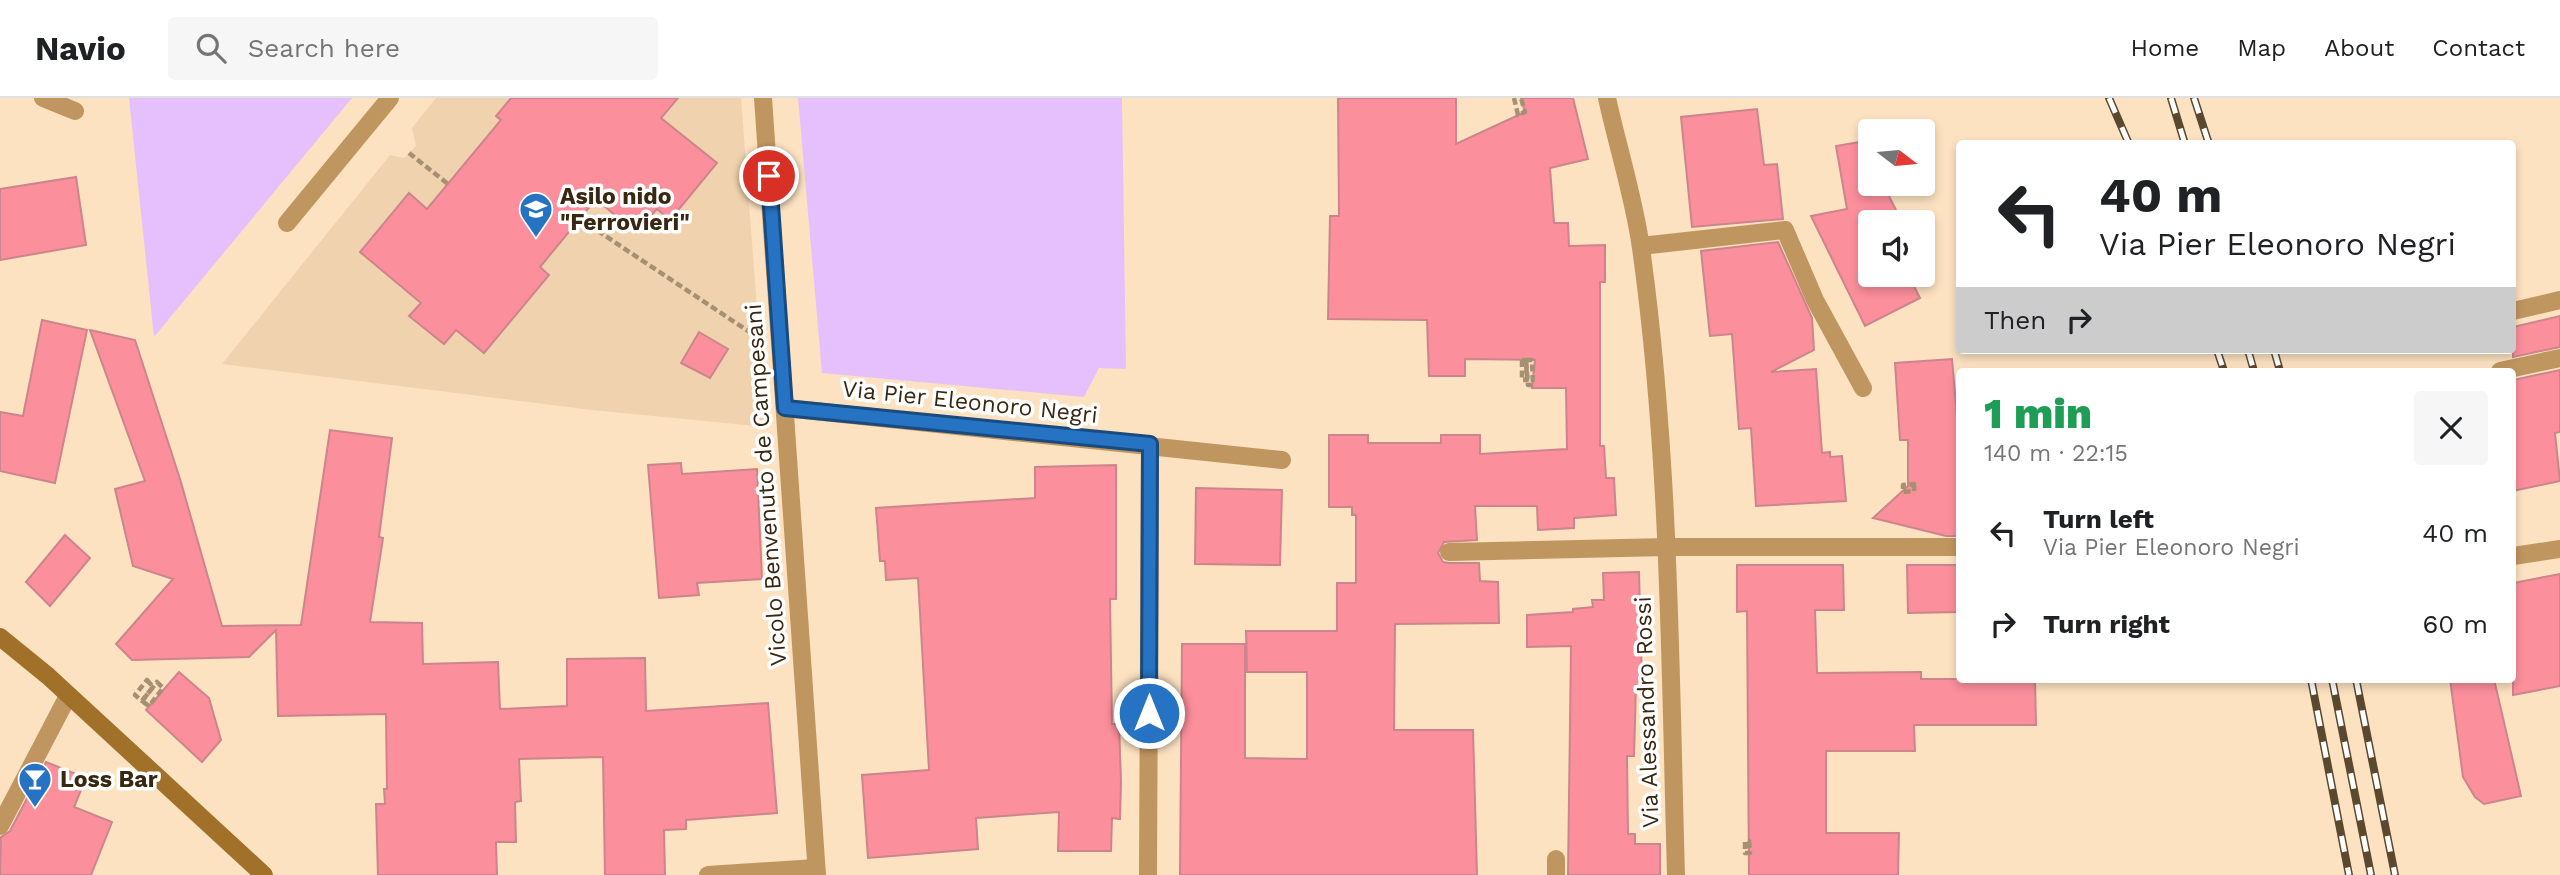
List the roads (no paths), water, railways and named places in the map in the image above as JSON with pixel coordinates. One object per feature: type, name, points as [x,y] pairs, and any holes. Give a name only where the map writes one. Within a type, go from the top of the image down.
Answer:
[{"type":"main road","points":[[0,638],[48,676],[264,875]]},
{"type":"street","points":[[43,98],[75,111]]},
{"type":"street","points":[[287,223],[390,98]]},
{"type":"street","name":"Vicolo Benvenuto de Campesani","points":[[708,875],[816,871],[763,98]]},
{"type":"street","name":"Via Alessandro Rossi","points":[[1607,98],[1641,246],[1659,421],[1667,547],[1676,875]]},
{"type":"street","points":[[1641,246],[1785,230],[1815,300],[1863,388]]},
{"type":"street","points":[[2516,310],[2560,300]]},
{"type":"street","points":[[2514,368],[2560,358]]},
{"type":"street","name":"Via Pier Eleonoro Negri","points":[[785,408],[1150,444],[1282,460]]},
{"type":"street","points":[[1148,875],[1150,444]]},
{"type":"street","points":[[1449,552],[1667,547],[1956,547]]},
{"type":"street","points":[[2516,556],[2560,549]]},
{"type":"street","points":[[0,826],[68,696]]},
{"type":"railway","points":[[2109,98],[2127,140]]},
{"type":"railway","points":[[2171,98],[2184,140]]},
{"type":"railway","points":[[2194,98],[2208,140]]},
{"type":"railway","points":[[2218,354],[2223,368]]},
{"type":"railway","points":[[2249,354],[2253,368]]},
{"type":"railway","points":[[2275,354],[2279,368]]},
{"type":"railway","points":[[2312,683],[2349,875]]},
{"type":"railway","points":[[2333,683],[2371,875]]},
{"type":"railway","points":[[2357,683],[2395,875]]},
{"type":"place","name":"Asilo nido \"Ferrovieri\"","points":[[536,239]]},
{"type":"place","name":"Loss Bar","points":[[35,809]]}]
